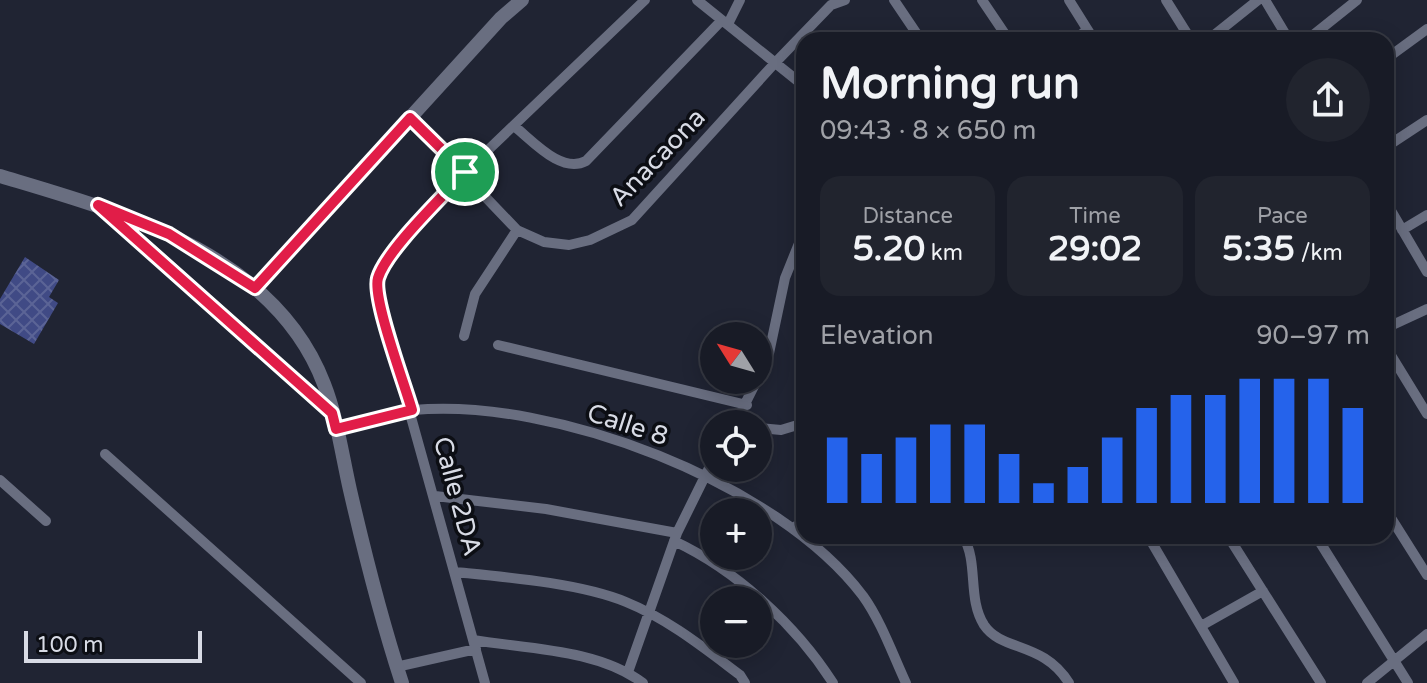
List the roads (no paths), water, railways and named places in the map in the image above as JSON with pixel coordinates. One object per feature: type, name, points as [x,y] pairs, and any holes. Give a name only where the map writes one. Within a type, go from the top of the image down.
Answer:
[{"type":"main road","points":[[255,288],[517,1]]},
{"type":"main road","points":[[0,176],[98,205],[169,234],[255,288],[292,330],[316,366],[332,413],[371,582],[402,683]]},
{"type":"main road","points":[[98,205],[332,413]]},
{"type":"street","name":"Calle 2DA","points":[[485,683],[412,410],[379,302],[377,280],[388,259],[465,172],[645,0]]},
{"type":"street","points":[[697,0],[796,80]]},
{"type":"street","points":[[514,126],[562,164],[577,166],[586,161],[725,22],[740,0]]},
{"type":"street","name":"Anacaona","points":[[805,32],[831,5],[845,0]]},
{"type":"street","points":[[894,0],[916,32]]},
{"type":"street","points":[[982,0],[1004,32]]},
{"type":"street","points":[[1069,0],[1087,30],[1084,32]]},
{"type":"street","points":[[1166,0],[1186,32]]},
{"type":"street","points":[[1218,32],[1258,0]]},
{"type":"street","points":[[1265,0],[1284,32]]},
{"type":"street","points":[[1317,32],[1357,0]]},
{"type":"street","points":[[1394,53],[1427,29]]},
{"type":"street","name":"Anacaona","points":[[410,118],[465,172],[517,230],[544,242],[569,245],[612,231],[632,220],[796,41]]},
{"type":"street","points":[[1394,142],[1427,120]]},
{"type":"street","points":[[1402,230],[1427,215]]},
{"type":"street","points":[[1394,216],[1427,272]]},
{"type":"street","points":[[464,336],[475,294],[517,230]]},
{"type":"street","points":[[744,410],[768,358],[785,278],[796,251]]},
{"type":"street","points":[[1394,324],[1427,309]]},
{"type":"street","points":[[498,345],[747,405]]},
{"type":"street","points":[[1394,360],[1427,414]]},
{"type":"street","name":"Calle 8","points":[[336,429],[412,410],[483,411],[608,437],[700,472]]},
{"type":"street","points":[[772,429],[796,425]]},
{"type":"street","points":[[105,454],[361,683]]},
{"type":"street","points":[[0,480],[46,521]]},
{"type":"street","points":[[628,672],[675,537],[700,482]]},
{"type":"street","name":"Calle 8","points":[[719,482],[751,499],[796,532]]},
{"type":"street","points":[[435,496],[546,509],[675,537],[705,556],[771,609],[816,658],[833,683]]},
{"type":"street","points":[[1394,523],[1427,575]]},
{"type":"street","points":[[793,529],[796,526]]},
{"type":"street","name":"Calle 8","points":[[808,544],[863,597],[906,683]]},
{"type":"street","points":[[966,544],[971,557],[978,612],[985,626],[1003,639],[1042,654],[1055,663],[1069,683]]},
{"type":"street","points":[[1153,544],[1234,683]]},
{"type":"street","points":[[1233,544],[1321,683]]},
{"type":"street","points":[[1321,544],[1408,683]]},
{"type":"street","points":[[455,572],[527,580],[624,601],[682,631],[740,675],[745,683]]},
{"type":"street","points":[[1201,626],[1263,591]]},
{"type":"street","points":[[1367,683],[1427,634]]},
{"type":"street","points":[[396,667],[475,644],[579,657],[628,672],[643,683]]}]
